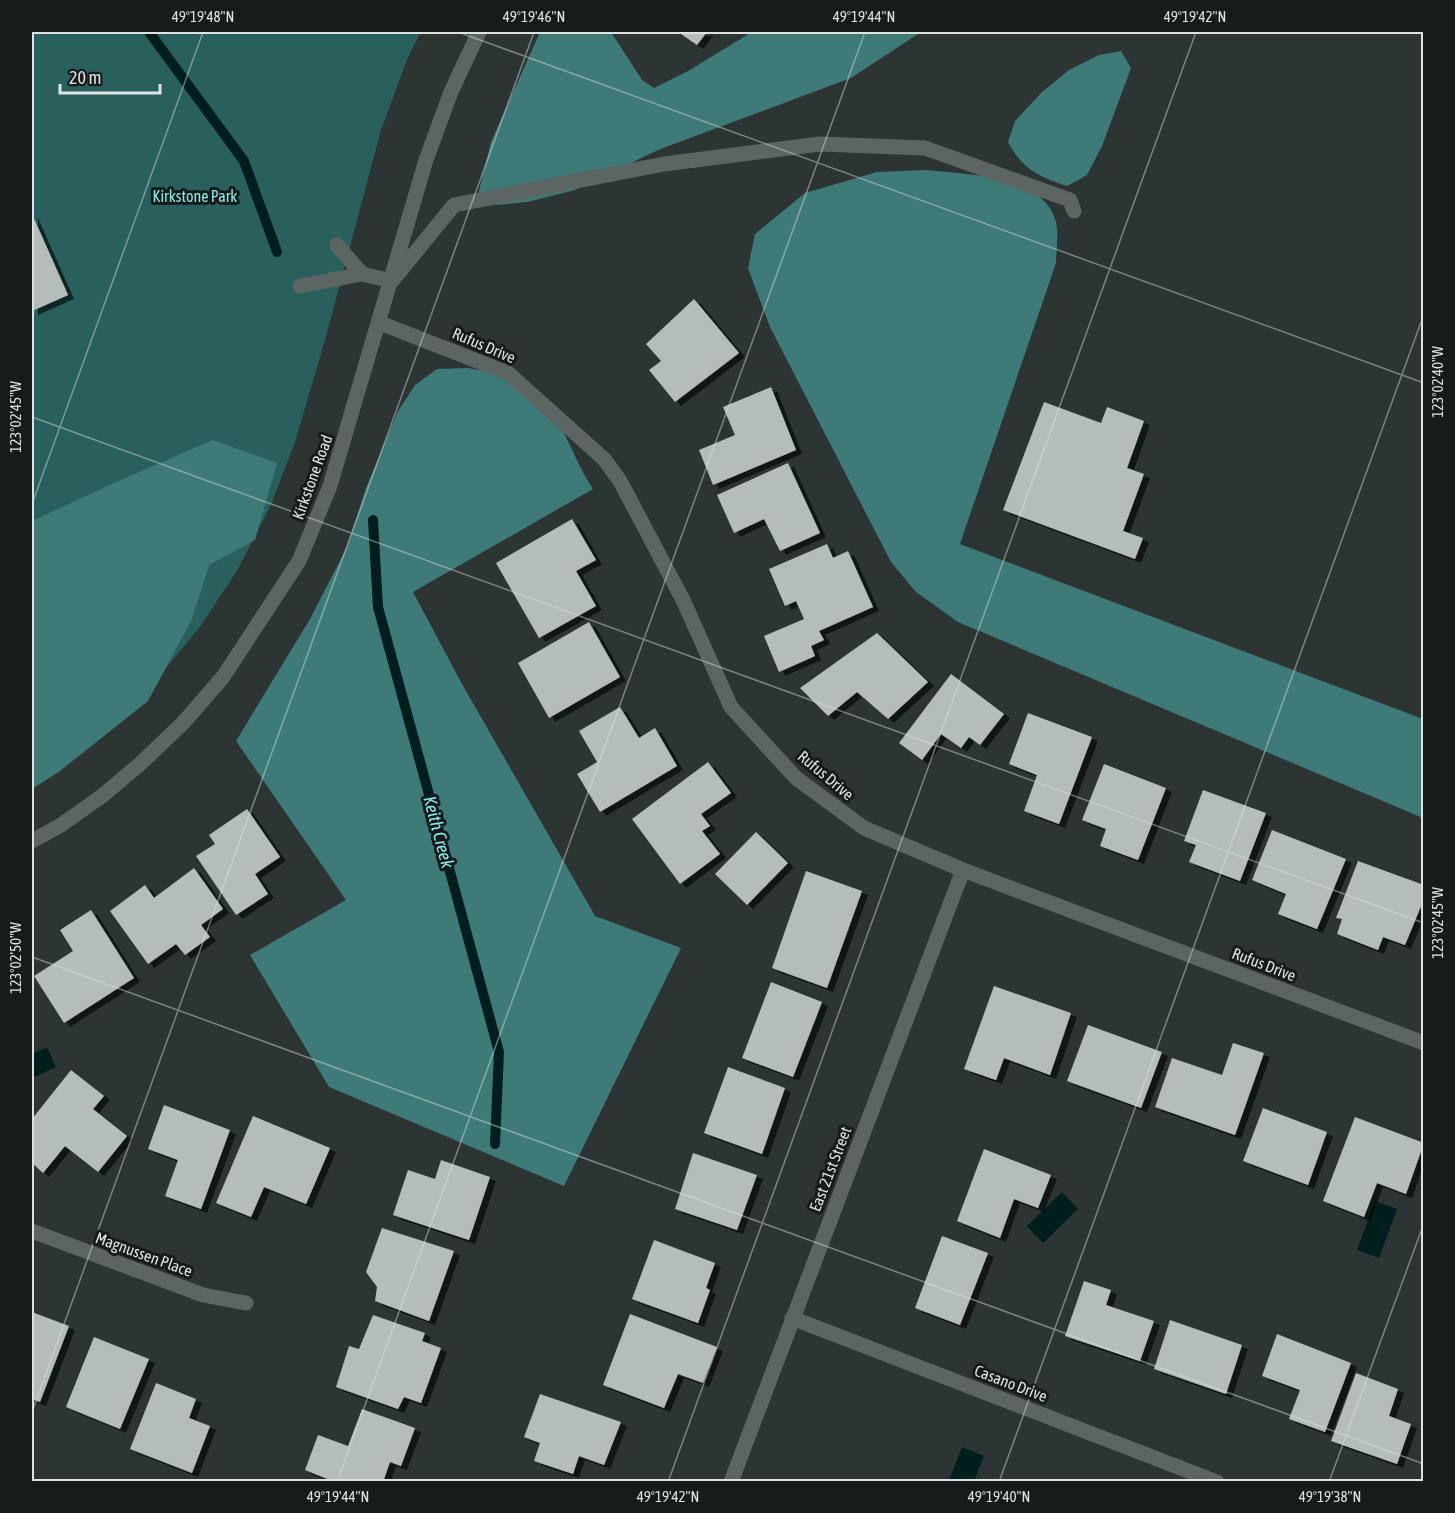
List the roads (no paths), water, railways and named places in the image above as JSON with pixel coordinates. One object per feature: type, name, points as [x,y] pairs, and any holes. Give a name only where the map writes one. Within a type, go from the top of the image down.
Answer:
[{"type":"street","name":"Kirkstone Road","points":[[32,842],[102,796],[183,723],[223,677],[299,561],[330,486],[426,160],[451,92],[479,32]]},
{"type":"street","points":[[300,286],[362,274],[392,281],[454,205],[664,164],[820,144],[925,148],[1070,200],[1074,211]]},
{"type":"street","points":[[338,245],[362,274]]},
{"type":"street","name":"Rufus Drive","points":[[380,322],[508,373],[604,459],[620,481],[683,600],[731,707],[796,778],[864,828],[963,870],[1424,1043]]},
{"type":"street","name":"East 21st Street","points":[[731,1482],[963,870]]},
{"type":"street","name":"Magnussen Place","points":[[32,1231],[203,1295],[246,1303]]},
{"type":"street","name":"Casano Drive","points":[[792,1318],[1217,1482]]},
{"type":"waterway","name":"Keith Creek","points":[[149,32],[244,161],[277,252]]},
{"type":"waterway","name":"Keith Creek","points":[[373,520],[378,607],[499,1052],[495,1144]]},
{"type":"park label","name":"Kirkstone Park","points":[[195,196]]}]
